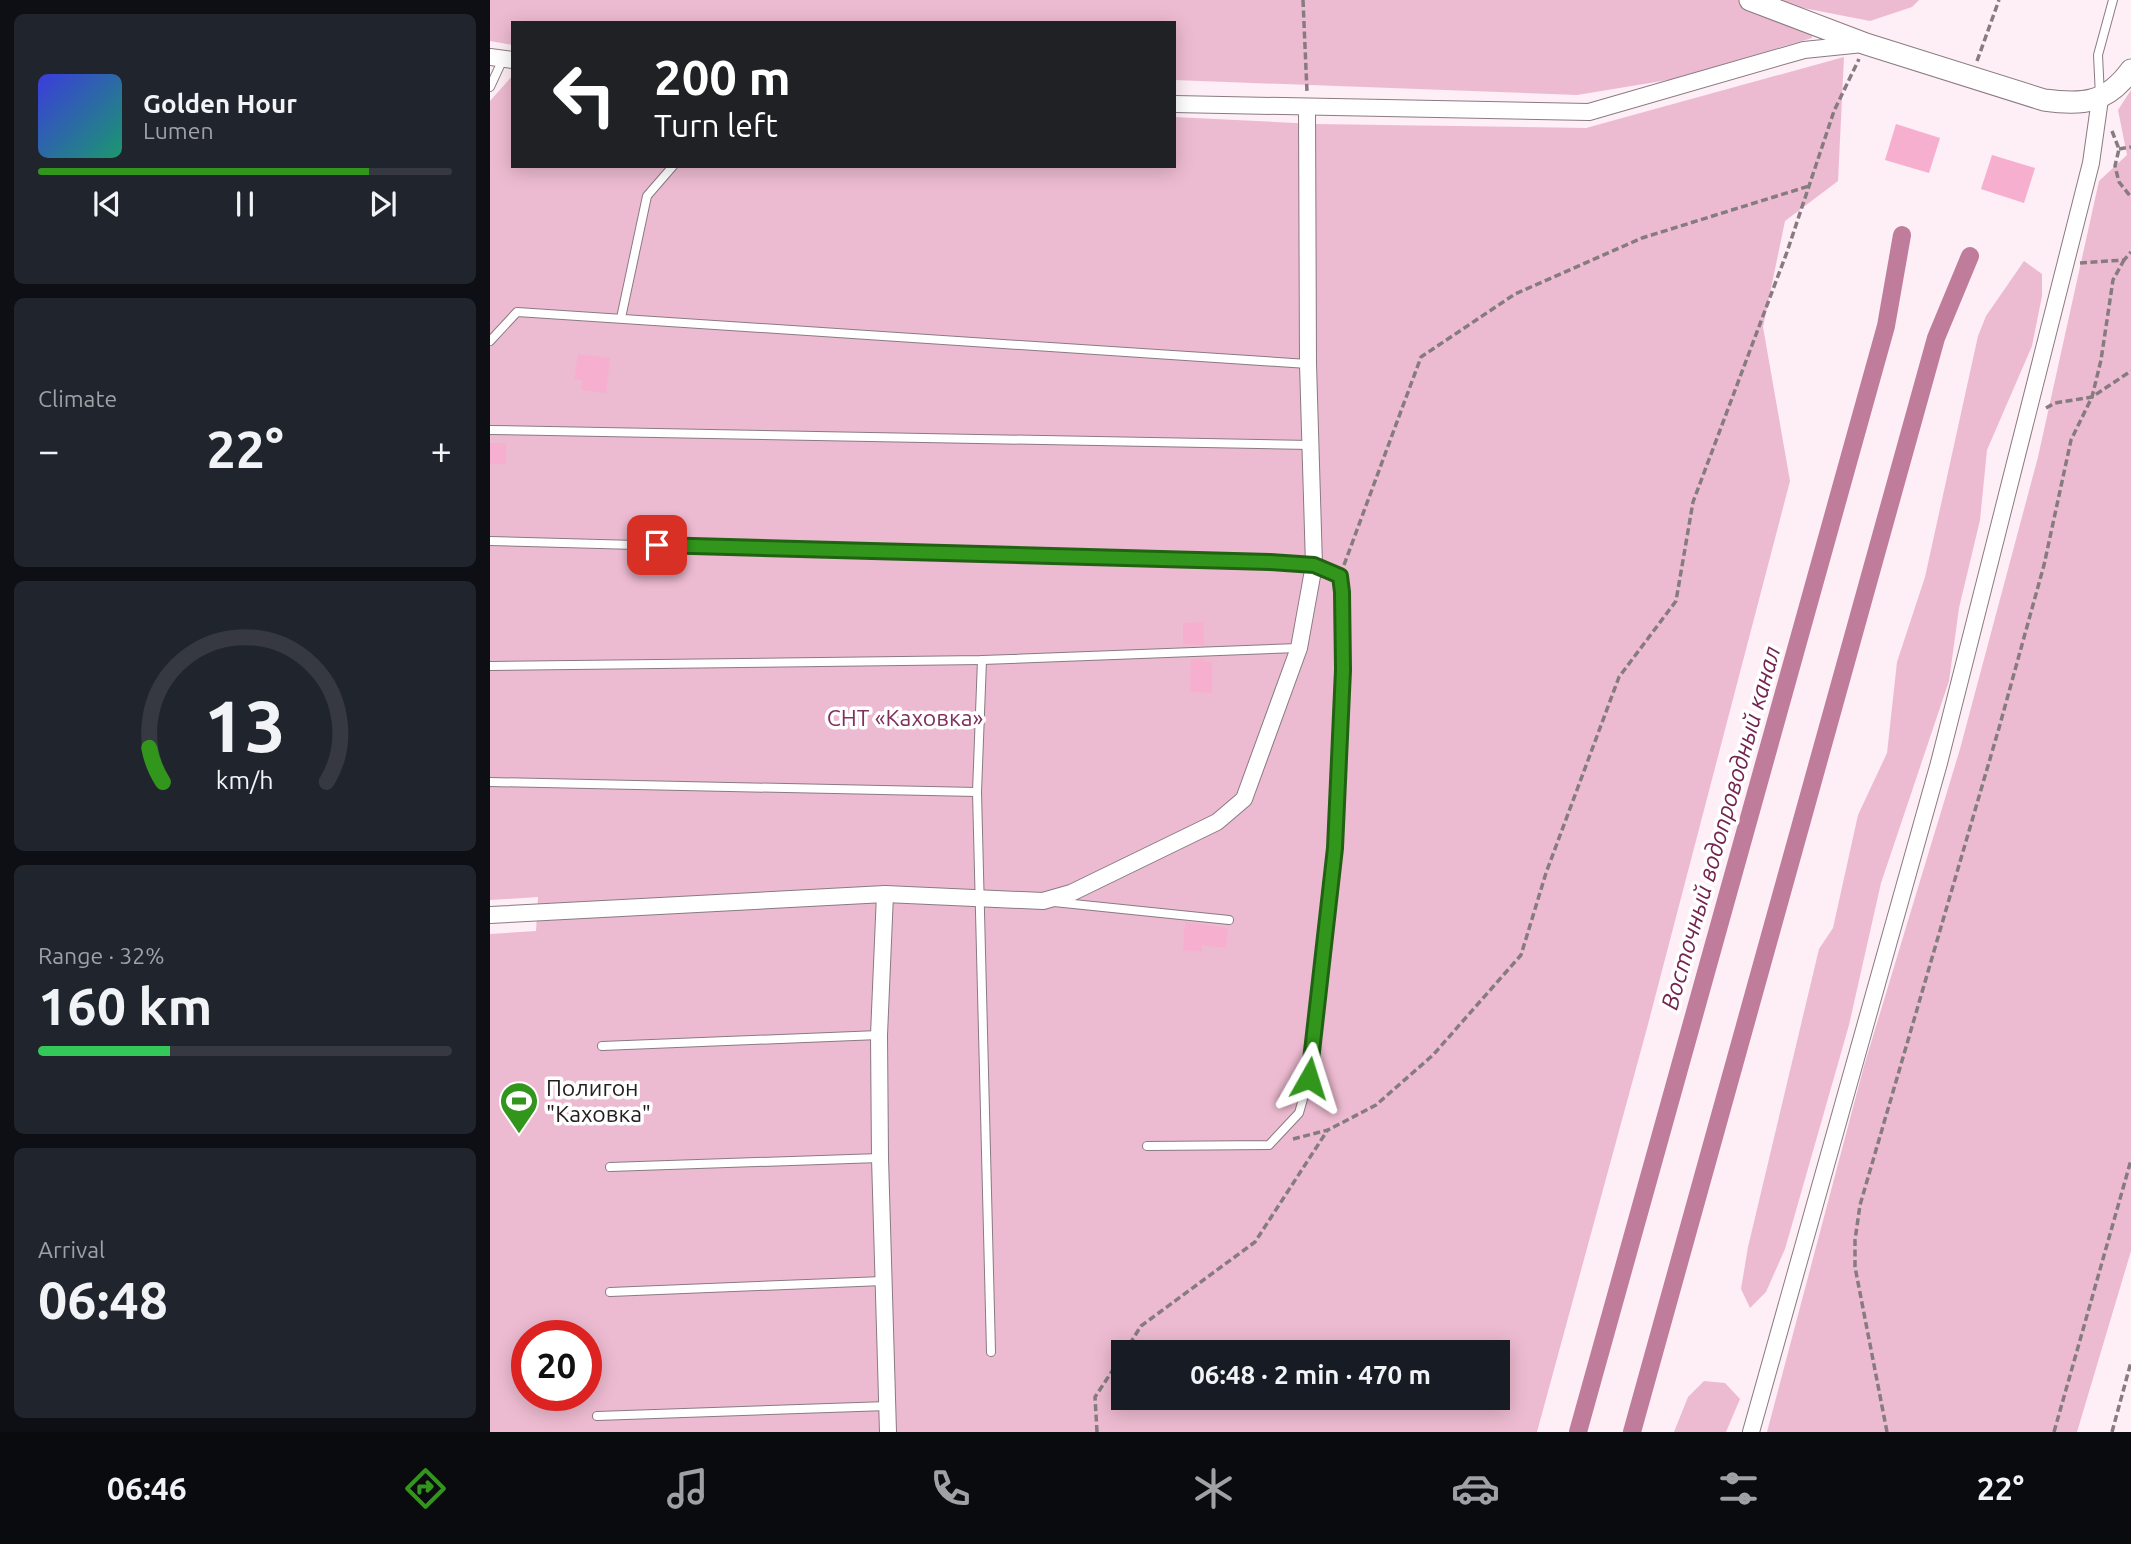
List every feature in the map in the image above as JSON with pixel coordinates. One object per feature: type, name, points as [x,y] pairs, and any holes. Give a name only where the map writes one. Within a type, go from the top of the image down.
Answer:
[{"type":"street","points":[[1750,0],[1866,44],[2044,100],[2067,103],[2100,99],[2131,70]]},
{"type":"street","points":[[1176,104],[1589,112],[1804,50],[1866,44]]},
{"type":"street","points":[[1751,1432],[1939,763],[2091,163],[2100,99]]},
{"type":"street","points":[[490,915],[885,894],[1042,901],[1070,893],[1217,822],[1244,799],[1299,648],[1314,565],[1308,364],[1307,108]]},
{"type":"street","points":[[885,894],[879,1035],[888,1432]]},
{"type":"lane","points":[[2100,99],[2098,55],[2113,0]]},
{"type":"lane","points":[[490,87],[502,58]]},
{"type":"lane","points":[[621,318],[647,196],[671,168]]},
{"type":"lane","points":[[490,341],[517,312],[1308,364]]},
{"type":"lane","points":[[490,430],[1310,445]]},
{"type":"lane","points":[[490,541],[1270,562],[1314,565],[1340,576],[1343,670],[1335,848],[1309,1078],[1299,1113],[1269,1145],[1147,1146]]},
{"type":"lane","points":[[490,667],[982,660],[1299,648]]},
{"type":"lane","points":[[982,660],[977,792],[991,1352]]},
{"type":"lane","points":[[490,782],[977,792]]},
{"type":"lane","points":[[1042,901],[1229,920]]},
{"type":"lane","points":[[602,1046],[879,1035]]},
{"type":"lane","points":[[610,1167],[880,1158]]},
{"type":"lane","points":[[610,1292],[883,1281]]},
{"type":"lane","points":[[597,1416],[888,1406]]},
{"type":"path","points":[[1303,0],[1307,108]]},
{"type":"path","points":[[1972,77],[1998,1]]},
{"type":"path","points":[[1269,1145],[1328,1129],[1376,1105],[1433,1055],[1521,955],[1545,873],[1619,677],[1676,601],[1693,502],[1787,252],[1834,111],[1866,44]]},
{"type":"path","points":[[2100,99],[2119,149],[2115,166],[2119,182],[2131,197]]},
{"type":"path","points":[[2119,149],[2131,147]]},
{"type":"path","points":[[1340,576],[1421,357],[1515,294],[1642,237],[1809,186]]},
{"type":"path","points":[[1887,1432],[1856,1279],[1855,1240],[1860,1205],[2044,565],[2071,440],[2092,397],[2101,360],[2113,280],[2131,252]]},
{"type":"path","points":[[2064,263],[2124,260]]},
{"type":"path","points":[[2025,418],[2055,403],[2092,397],[2131,371]]},
{"type":"path","points":[[1132,1340],[1141,1326],[1255,1242],[1328,1129]]},
{"type":"path","points":[[2054,1432],[2131,1160]]},
{"type":"path","points":[[2112,1432],[2131,1362]]},
{"type":"path","points":[[1097,1432],[1095,1397],[1111,1373]]},
{"type":"green space","points":[[490,0],[1919,0],[1912,7],[1870,21],[1788,5],[1813,28],[1812,38],[1674,79],[1577,95],[1176,80],[1176,21],[511,21],[511,45],[490,41]]},
{"type":"green space","name":"СНТ «Каховка»","points":[[1844,57],[1838,181],[1785,221],[1763,327],[1790,481],[1647,1028],[1537,1432],[490,1432],[490,934],[536,931],[538,897],[490,900],[490,101],[511,77],[511,168],[1176,168],[1176,117],[1315,124],[1586,128]]},
{"type":"green space","points":[[2131,90],[2131,1251],[2077,1432],[1767,1432],[1864,1066],[1960,749],[2038,457],[2099,181],[2127,155],[2118,110]]},
{"type":"green space","points":[[2024,261],[2042,274],[2042,296],[2032,346],[1987,450],[1980,520],[1959,608],[1949,681],[1881,883],[1849,1025],[1785,1249],[1766,1292],[1750,1308],[1741,1289],[1748,1247],[1819,949],[1833,928],[1858,815],[1887,753],[1897,662],[1925,577],[1978,336],[1986,316]]},
{"type":"green space","points":[[1704,1381],[1725,1383],[1740,1399],[1726,1432],[1674,1432],[1688,1397]]},
{"type":"building","points":[[1896,124],[1940,138],[1929,173],[1885,160]]},
{"type":"building","points":[[1992,155],[2035,168],[2024,203],[1981,189]]},
{"type":"building","points":[[578,354],[610,358],[606,393],[581,390],[582,380],[574,379]]},
{"type":"building","points":[[490,443],[506,443],[506,464],[490,464]]},
{"type":"building","points":[[1203,622],[1204,645],[1183,644],[1183,623]]},
{"type":"building","points":[[1204,658],[1204,662],[1212,662],[1212,693],[1190,692],[1191,659]]},
{"type":"building","points":[[1185,922],[1228,928],[1226,948],[1202,945],[1202,952],[1183,950]]},
{"type":"waterway","name":"Восточный водопроводный канал","points":[[1578,1432],[1886,326],[1902,235]]},
{"type":"waterway","name":"Восточный водопроводный канал","points":[[1632,1432],[1936,338],[1970,256]]},
{"type":"place","name":"Полигон \"Каховка\"","points":[[519,1135]]},
{"type":"route","points":[[657,545],[1270,562],[1314,565],[1340,576],[1343,670],[1335,848],[1309,1078]]}]
